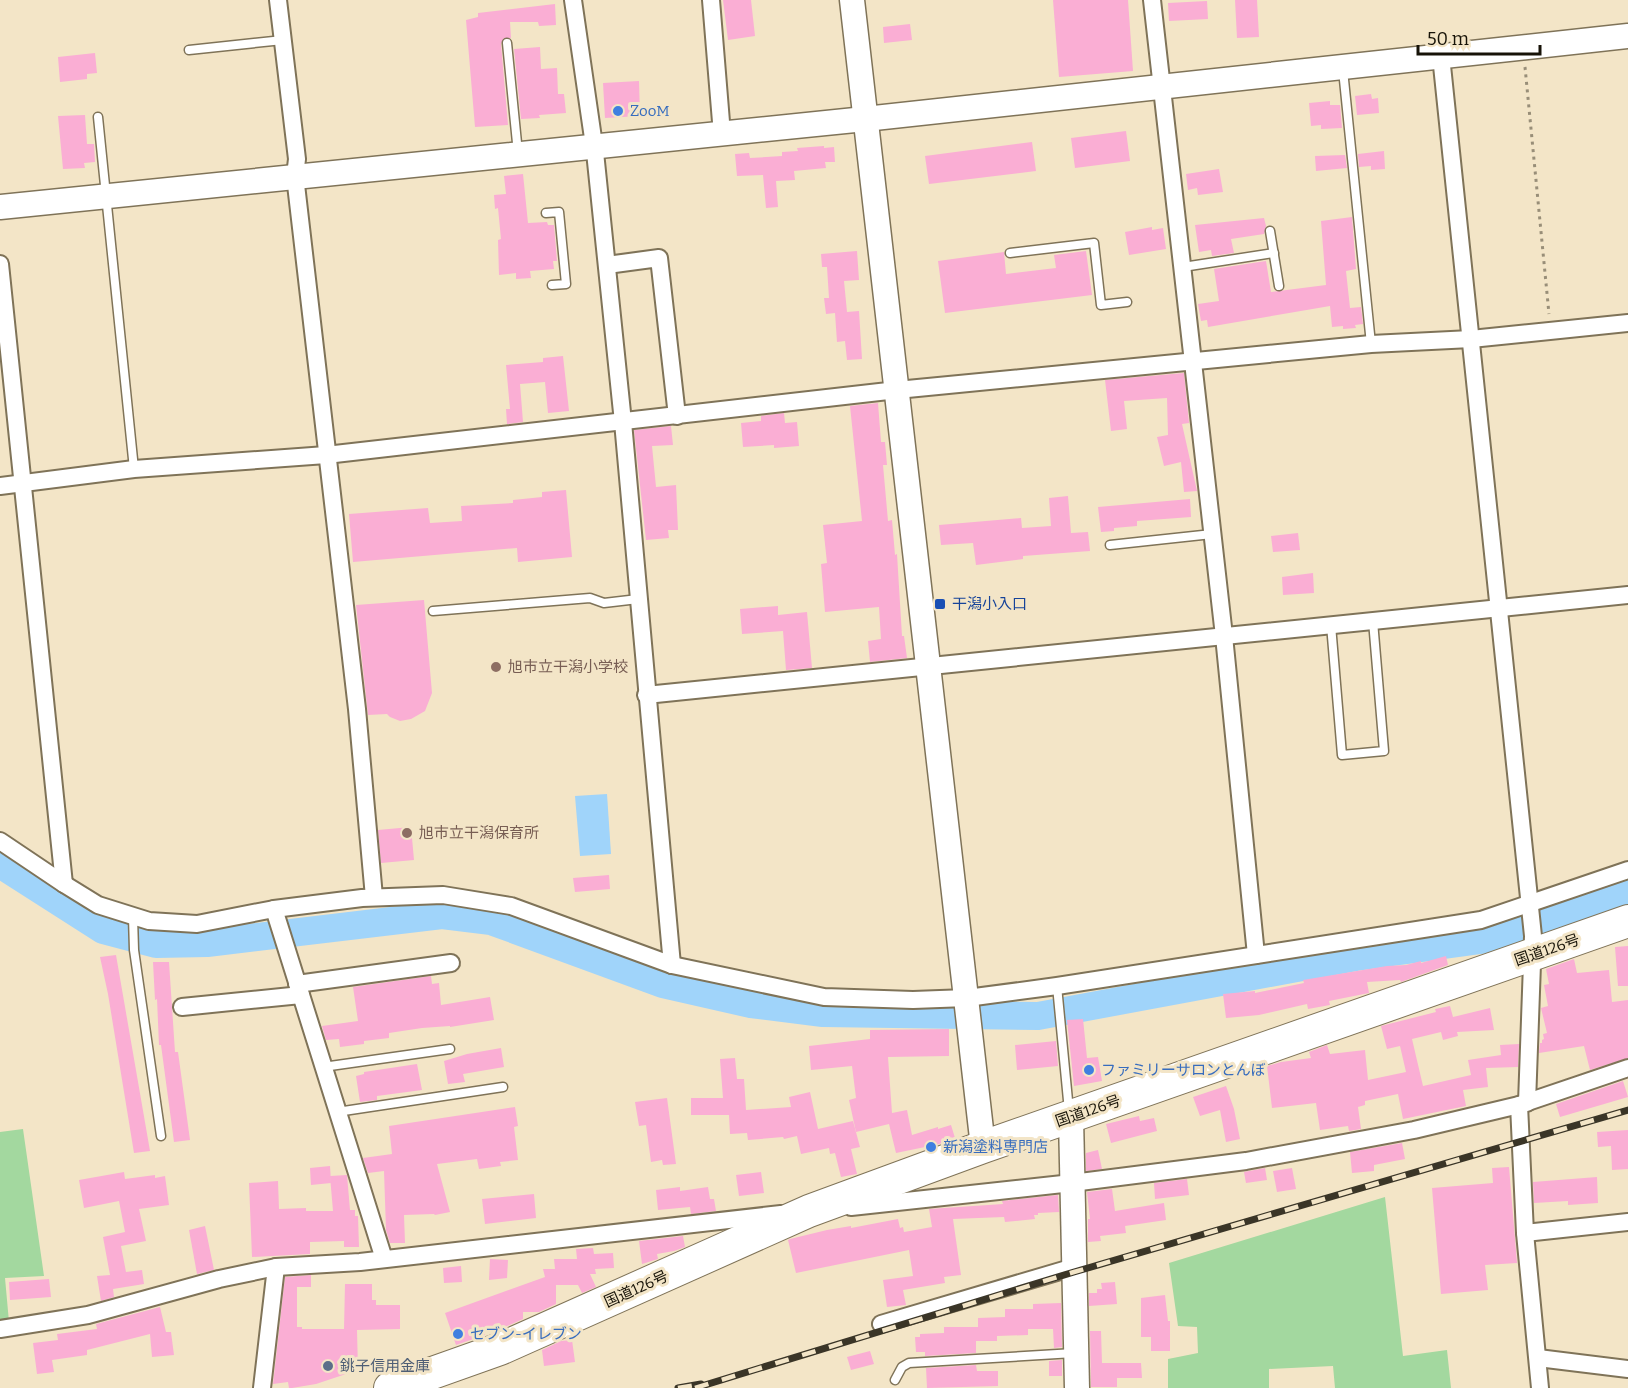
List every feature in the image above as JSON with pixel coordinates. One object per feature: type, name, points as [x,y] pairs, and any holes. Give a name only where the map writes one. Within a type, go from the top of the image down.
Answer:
[{"type":"highway","name":"国道126号","points":[[390,1388],[500,1349],[809,1211],[983,1147],[1071,1118],[1533,945],[1628,921]]},
{"type":"street","points":[[278,0],[297,159],[295,176],[326,455],[357,709],[374,897]]},
{"type":"street","points":[[573,0],[594,147],[607,265],[672,965]]},
{"type":"street","points":[[711,0],[722,134]]},
{"type":"street","points":[[852,0],[983,1147]]},
{"type":"street","points":[[1152,0],[1224,636],[1256,956]]},
{"type":"street","points":[[0,207],[865,119],[1628,36]]},
{"type":"street","points":[[1441,57],[1530,903],[1533,945],[1523,1104],[1525,1233],[1540,1388]]},
{"type":"street","points":[[607,265],[659,258],[677,416]]},
{"type":"street","points":[[0,264],[64,884]]},
{"type":"street","points":[[0,486],[134,469],[326,455],[897,390],[1371,344],[1471,339],[1628,323]]},
{"type":"street","points":[[646,695],[1628,595]]},
{"type":"street","points":[[0,841],[98,905],[132,922],[197,924],[276,915],[374,897],[443,895],[511,906],[672,965],[824,997],[913,1000],[967,998],[1057,986],[1481,920],[1628,870]]},
{"type":"street","points":[[276,915],[384,1259]]},
{"type":"street","points":[[182,1007],[451,963]]},
{"type":"street","points":[[0,1329],[88,1315],[219,1279],[276,1267],[384,1259],[1072,1183],[1246,1161],[1414,1130],[1523,1104],[1628,1068]]},
{"type":"street","points":[[1071,1118],[1077,1388]]},
{"type":"street","points":[[1525,1233],[1628,1222]]},
{"type":"street","points":[[262,1388],[276,1267]]},
{"type":"street","points":[[881,1324],[1074,1267]]},
{"type":"street","points":[[1538,1358],[1628,1369]]},
{"type":"lane","points":[[189,50],[282,40]]},
{"type":"lane","points":[[507,42],[518,154]]},
{"type":"lane","points":[[1343,67],[1371,344]]},
{"type":"lane","points":[[98,117],[134,469]]},
{"type":"lane","points":[[546,213],[559,212],[566,284],[552,285]]},
{"type":"lane","points":[[1270,231],[1279,286]]},
{"type":"lane","points":[[1010,253],[1094,243],[1101,305],[1126,302]]},
{"type":"lane","points":[[1183,267],[1274,253]]},
{"type":"lane","points":[[1110,545],[1212,534]]},
{"type":"lane","points":[[433,611],[590,598],[604,603],[638,599]]},
{"type":"lane","points":[[1331,625],[1342,755],[1384,751],[1373,621]]},
{"type":"lane","points":[[132,922],[161,1136]]},
{"type":"lane","points":[[1057,986],[1067,1102],[1071,1118]]},
{"type":"lane","points":[[323,1067],[450,1049]]},
{"type":"lane","points":[[337,1112],[504,1087]]},
{"type":"lane","points":[[895,1380],[902,1367],[909,1363],[1076,1353]]},
{"type":"path","points":[[1523,47],[1550,331]]},
{"type":"green space","points":[[23,1129],[44,1276],[5,1278],[9,1322],[0,1323],[0,1132]]},
{"type":"green space","points":[[1385,1197],[1403,1356],[1447,1350],[1451,1388],[1335,1388],[1333,1366],[1269,1369],[1269,1388],[1168,1388],[1168,1359],[1198,1353],[1197,1327],[1178,1326],[1169,1263]]},
{"type":"water","points":[[607,794],[611,854],[580,856],[575,796]]},
{"type":"building","points":[[723,0],[751,0],[755,36],[728,40]]},
{"type":"building","points":[[1053,0],[1128,0],[1133,71],[1059,77]]},
{"type":"building","points":[[1235,0],[1257,0],[1259,37],[1237,38]]},
{"type":"building","points":[[1207,1],[1208,19],[1169,21],[1168,3]]},
{"type":"building","points":[[555,4],[556,25],[539,26],[538,22],[510,22],[511,38],[504,38],[501,44],[508,125],[475,127],[466,20],[478,17],[478,13]]},
{"type":"building","points":[[910,24],[912,40],[884,43],[883,27]]},
{"type":"building","points":[[540,47],[541,69],[557,68],[558,94],[564,94],[566,113],[521,119],[514,49]]},
{"type":"building","points":[[95,53],[97,73],[87,74],[87,79],[60,82],[58,57]]},
{"type":"building","points":[[639,81],[640,116],[605,118],[603,83]]},
{"type":"building","points":[[1371,94],[1372,99],[1378,98],[1379,113],[1357,115],[1355,96]]},
{"type":"building","points":[[1330,101],[1330,105],[1340,105],[1342,128],[1321,129],[1321,125],[1311,126],[1309,103]]},
{"type":"building","points":[[85,115],[87,144],[94,144],[95,162],[84,163],[85,168],[63,169],[58,116]]},
{"type":"building","points":[[1126,131],[1130,161],[1075,168],[1071,138]]},
{"type":"building","points":[[1032,142],[1036,171],[929,184],[925,156]]},
{"type":"building","points":[[824,146],[824,148],[834,147],[835,162],[825,162],[826,168],[794,171],[795,180],[776,181],[778,207],[766,208],[763,175],[737,176],[735,154],[749,153],[750,158],[782,156],[782,152],[798,151],[797,148]]},
{"type":"building","points":[[1384,151],[1385,169],[1371,170],[1371,166],[1359,167],[1358,154]]},
{"type":"building","points":[[1345,155],[1347,168],[1316,171],[1315,156]]},
{"type":"building","points":[[1219,169],[1223,192],[1198,195],[1197,188],[1188,190],[1186,174]]},
{"type":"building","points":[[523,174],[528,223],[547,222],[548,225],[554,225],[557,261],[553,261],[554,269],[530,271],[531,278],[516,279],[516,273],[499,275],[498,240],[501,239],[498,208],[495,209],[494,195],[506,194],[504,176]]},
{"type":"building","points":[[1352,217],[1356,269],[1346,271],[1350,308],[1361,307],[1363,324],[1355,325],[1356,328],[1332,327],[1330,306],[1208,327],[1207,320],[1201,321],[1198,304],[1219,301],[1214,269],[1266,261],[1271,292],[1326,285],[1321,221]]},
{"type":"building","points":[[1264,218],[1266,226],[1264,234],[1231,239],[1234,253],[1212,256],[1211,250],[1199,252],[1195,225]]},
{"type":"building","points":[[1152,227],[1152,230],[1163,228],[1166,249],[1129,255],[1125,232]]},
{"type":"building","points":[[857,251],[859,280],[844,281],[847,312],[859,311],[862,359],[847,360],[845,341],[837,342],[835,313],[826,314],[824,298],[829,298],[827,267],[822,267],[821,254]]},
{"type":"building","points":[[1086,251],[1092,295],[945,313],[938,261],[1004,252],[1006,274],[1056,268],[1054,255]]},
{"type":"building","points":[[563,356],[569,411],[548,413],[545,382],[520,384],[523,422],[507,424],[506,409],[510,409],[506,365],[543,362],[543,358]]},
{"type":"building","points":[[1184,373],[1189,423],[1182,424],[1197,491],[1184,492],[1181,462],[1164,466],[1157,437],[1168,435],[1167,398],[1124,401],[1127,429],[1111,431],[1105,380]]},
{"type":"building","points":[[878,403],[881,442],[885,442],[887,465],[883,465],[888,521],[892,520],[895,555],[897,554],[902,636],[904,636],[907,658],[870,662],[868,641],[881,639],[879,607],[825,612],[821,564],[827,563],[823,525],[862,521],[850,406]]},
{"type":"building","points":[[784,413],[785,423],[797,422],[799,446],[743,447],[741,423],[761,421],[761,416]]},
{"type":"building","points":[[671,426],[673,445],[652,446],[656,487],[676,485],[678,530],[668,530],[669,538],[646,540],[634,430]]},
{"type":"building","points":[[566,490],[572,557],[518,562],[517,548],[353,562],[349,514],[428,508],[430,523],[462,521],[461,506],[513,503],[513,500],[542,497],[542,492]]},
{"type":"building","points":[[1068,496],[1071,533],[1088,532],[1090,551],[1023,556],[1023,559],[976,565],[973,543],[941,545],[939,525],[1021,518],[1022,528],[1051,526],[1049,498]]},
{"type":"building","points":[[1190,499],[1191,517],[1137,521],[1137,526],[1114,528],[1114,531],[1101,532],[1098,507]]},
{"type":"building","points":[[1298,533],[1300,550],[1273,552],[1271,536]]},
{"type":"building","points":[[1313,573],[1314,593],[1283,595],[1282,577]]},
{"type":"building","points":[[424,600],[432,693],[425,711],[411,719],[400,721],[387,714],[368,715],[356,605]]},
{"type":"building","points":[[778,606],[778,615],[807,612],[812,668],[786,670],[783,631],[742,634],[740,609]]},
{"type":"building","points":[[411,827],[414,860],[381,863],[378,830]]},
{"type":"building","points":[[609,875],[610,889],[575,892],[573,878]]},
{"type":"building","points":[[1628,946],[1628,986],[1618,986],[1615,947]]},
{"type":"building","points":[[116,955],[150,1151],[134,1153],[100,957]]},
{"type":"building","points":[[1446,956],[1448,965],[1401,982],[1400,980],[1367,982],[1369,993],[1329,1001],[1330,1005],[1308,1009],[1307,1004],[1259,1015],[1226,1018],[1223,994],[1255,991],[1255,993],[1304,983],[1303,980],[1421,961],[1421,963]]},
{"type":"building","points":[[1574,959],[1577,973],[1609,970],[1612,1002],[1628,1000],[1628,1058],[1590,1070],[1584,1046],[1539,1053],[1540,1043],[1544,1039],[1543,1034],[1547,1033],[1541,1008],[1548,1006],[1544,985],[1549,984],[1546,969]]},
{"type":"building","points":[[153,962],[169,962],[175,1052],[178,1052],[190,1140],[174,1142],[161,1045],[159,1045]]},
{"type":"building","points":[[431,976],[432,984],[439,983],[441,1005],[490,997],[494,1020],[389,1033],[389,1038],[340,1047],[339,1039],[326,1040],[322,1026],[358,1021],[353,987]]},
{"type":"building","points":[[1450,1006],[1453,1017],[1490,1008],[1494,1030],[1457,1032],[1458,1036],[1443,1040],[1441,1032],[1412,1039],[1423,1086],[1471,1075],[1468,1060],[1501,1055],[1500,1045],[1519,1044],[1518,1067],[1486,1068],[1488,1087],[1463,1090],[1466,1106],[1403,1119],[1398,1094],[1365,1101],[1365,1105],[1358,1107],[1361,1129],[1349,1131],[1348,1126],[1320,1130],[1316,1103],[1272,1108],[1267,1066],[1311,1058],[1309,1052],[1327,1045],[1330,1054],[1365,1050],[1368,1080],[1406,1072],[1400,1046],[1387,1049],[1381,1026],[1436,1012],[1435,1009]]},
{"type":"building","points":[[1083,1019],[1087,1058],[1098,1057],[1102,1081],[1074,1086],[1067,1020]]},
{"type":"building","points":[[949,1029],[949,1056],[888,1057],[892,1113],[907,1110],[912,1135],[951,1125],[955,1138],[926,1149],[925,1147],[896,1153],[889,1124],[856,1132],[849,1100],[856,1098],[852,1066],[811,1070],[809,1046],[870,1039],[870,1030]]},
{"type":"building","points":[[1056,1041],[1058,1066],[1017,1070],[1015,1045]]},
{"type":"building","points":[[501,1048],[504,1067],[463,1074],[465,1082],[448,1084],[444,1061]]},
{"type":"building","points":[[735,1058],[737,1079],[744,1079],[746,1110],[791,1107],[789,1097],[810,1092],[818,1129],[853,1121],[860,1147],[851,1149],[857,1174],[841,1177],[835,1153],[830,1154],[829,1148],[801,1154],[797,1136],[784,1139],[783,1137],[748,1140],[747,1133],[730,1134],[729,1115],[691,1115],[691,1098],[723,1098],[720,1059]]},
{"type":"building","points":[[417,1064],[422,1090],[377,1096],[377,1100],[360,1102],[356,1076],[364,1072]]},
{"type":"building","points":[[1623,1081],[1628,1097],[1560,1117],[1556,1104]]},
{"type":"building","points":[[1226,1086],[1234,1109],[1240,1139],[1226,1142],[1220,1110],[1200,1116],[1193,1097]]},
{"type":"building","points":[[667,1098],[676,1164],[663,1165],[662,1160],[651,1162],[646,1125],[639,1126],[635,1102]]},
{"type":"building","points":[[515,1107],[518,1126],[514,1127],[518,1160],[500,1162],[501,1166],[479,1169],[477,1159],[437,1164],[450,1212],[435,1215],[404,1215],[405,1243],[390,1243],[386,1230],[384,1171],[368,1173],[363,1158],[392,1154],[389,1126]]},
{"type":"building","points":[[1139,1116],[1140,1121],[1154,1118],[1157,1131],[1111,1143],[1106,1124]]},
{"type":"building","points":[[1628,1130],[1628,1169],[1612,1170],[1611,1146],[1598,1147],[1597,1132]]},
{"type":"building","points":[[1402,1143],[1405,1159],[1374,1165],[1374,1171],[1352,1173],[1350,1152]]},
{"type":"building","points":[[1098,1150],[1102,1169],[1086,1171],[1086,1153]]},
{"type":"building","points":[[330,1166],[331,1183],[311,1185],[310,1168]]},
{"type":"building","points":[[1509,1167],[1517,1263],[1485,1265],[1488,1290],[1441,1294],[1432,1188],[1493,1183],[1492,1168]]},
{"type":"building","points":[[1265,1168],[1267,1180],[1246,1183],[1244,1172]]},
{"type":"building","points":[[1292,1168],[1296,1189],[1277,1192],[1273,1171]]},
{"type":"building","points":[[124,1172],[125,1179],[165,1176],[169,1205],[139,1209],[146,1241],[121,1246],[126,1272],[142,1270],[144,1284],[113,1289],[114,1297],[101,1301],[97,1276],[110,1275],[103,1237],[125,1232],[119,1201],[84,1208],[79,1180]]},
{"type":"building","points":[[761,1172],[764,1193],[739,1196],[736,1175]]},
{"type":"building","points":[[347,1175],[350,1210],[355,1210],[355,1216],[358,1216],[359,1247],[344,1247],[344,1241],[310,1242],[310,1254],[252,1257],[249,1183],[278,1181],[279,1209],[306,1208],[306,1211],[333,1211],[330,1176]]},
{"type":"building","points":[[1597,1177],[1598,1203],[1568,1205],[1568,1201],[1534,1203],[1533,1182]]},
{"type":"building","points":[[1187,1179],[1189,1195],[1155,1199],[1154,1183]]},
{"type":"building","points":[[680,1187],[680,1191],[708,1187],[710,1199],[714,1199],[716,1211],[691,1214],[690,1207],[658,1210],[656,1190]]},
{"type":"building","points":[[1112,1189],[1115,1211],[1164,1203],[1166,1220],[1125,1226],[1126,1233],[1100,1236],[1101,1241],[1088,1242],[1088,1219],[1090,1219],[1087,1192]]},
{"type":"building","points":[[534,1194],[536,1218],[485,1224],[482,1199]]},
{"type":"building","points":[[1058,1195],[1059,1212],[1038,1213],[1034,1215],[1035,1219],[1005,1222],[1004,1217],[953,1219],[961,1275],[944,1277],[945,1283],[903,1290],[906,1305],[887,1307],[883,1280],[913,1276],[909,1250],[796,1273],[788,1240],[827,1230],[898,1219],[900,1228],[903,1227],[904,1232],[932,1227],[929,1209],[1003,1204],[1002,1201]]},
{"type":"building","points":[[205,1226],[214,1270],[197,1274],[189,1230]]},
{"type":"building","points":[[683,1236],[685,1247],[657,1254],[658,1259],[642,1264],[639,1241]]},
{"type":"building","points":[[593,1248],[594,1254],[613,1253],[614,1268],[595,1269],[596,1274],[590,1274],[596,1287],[582,1293],[578,1285],[556,1285],[556,1304],[539,1312],[523,1312],[523,1319],[494,1332],[484,1332],[485,1335],[456,1345],[445,1313],[545,1277],[543,1269],[555,1269],[554,1259],[577,1259],[576,1249]]},
{"type":"building","points":[[490,1259],[508,1260],[507,1278],[489,1280]]},
{"type":"building","points":[[461,1266],[462,1282],[444,1283],[443,1268]]},
{"type":"building","points":[[311,1275],[311,1287],[297,1287],[297,1327],[344,1329],[345,1284],[372,1284],[372,1300],[376,1300],[376,1305],[400,1305],[400,1329],[357,1330],[358,1370],[316,1384],[292,1388],[289,1388],[288,1382],[273,1384],[285,1277]]},
{"type":"building","points":[[49,1279],[51,1297],[10,1300],[9,1282]]},
{"type":"building","points":[[1115,1282],[1117,1304],[1089,1306],[1089,1293],[1097,1293],[1097,1289],[1102,1289],[1101,1283]]},
{"type":"building","points":[[1165,1295],[1168,1321],[1170,1321],[1170,1351],[1151,1351],[1151,1337],[1141,1337],[1141,1298]]},
{"type":"building","points":[[1061,1303],[1062,1347],[1054,1348],[1053,1329],[1028,1329],[1028,1335],[997,1336],[997,1341],[976,1341],[976,1353],[925,1356],[925,1352],[916,1352],[915,1337],[920,1337],[920,1334],[944,1333],[944,1327],[978,1327],[978,1318],[1005,1317],[1005,1309],[1033,1309],[1033,1304]]},
{"type":"building","points":[[160,1307],[166,1332],[171,1332],[174,1355],[152,1357],[150,1334],[87,1350],[87,1355],[52,1360],[54,1372],[37,1374],[33,1343],[58,1340],[57,1334],[97,1329],[96,1324]]},
{"type":"building","points":[[1090,1331],[1101,1331],[1102,1363],[1141,1363],[1142,1378],[1117,1378],[1117,1387],[1091,1387]]},
{"type":"building","points":[[572,1340],[575,1362],[544,1366],[542,1350],[561,1341]]},
{"type":"building","points":[[870,1351],[874,1364],[851,1370],[847,1357]]},
{"type":"building","points":[[1062,1360],[1062,1376],[1049,1376],[1049,1361]]},
{"type":"building","points":[[976,1365],[977,1371],[998,1371],[998,1386],[927,1388],[926,1368]]},
{"type":"waterway","points":[[0,864],[103,930],[156,944],[207,943],[442,915],[491,921],[663,984],[751,1004],[823,1013],[1038,1016],[1356,957],[1481,940],[1628,890]]},
{"type":"railway","points":[[695,1388],[1074,1272],[1628,1110]]},
{"type":"railway","points":[[678,1388],[701,1384]]},
{"type":"place","name":"ZooM","points":[[618,111]]},
{"type":"place","name":"干潟小入口","points":[[940,604]]},
{"type":"place","name":"旭市立干潟小学校","points":[[496,667]]},
{"type":"place","name":"旭市立干潟保育所","points":[[407,833]]},
{"type":"place","name":"ファミリーサロンとんぼ","points":[[1089,1070]]},
{"type":"place","name":"新潟塗料専門店","points":[[931,1147]]},
{"type":"place","name":"セブン-イレブン","points":[[458,1334]]},
{"type":"place","name":"銚子信用金庫","points":[[328,1366]]}]
